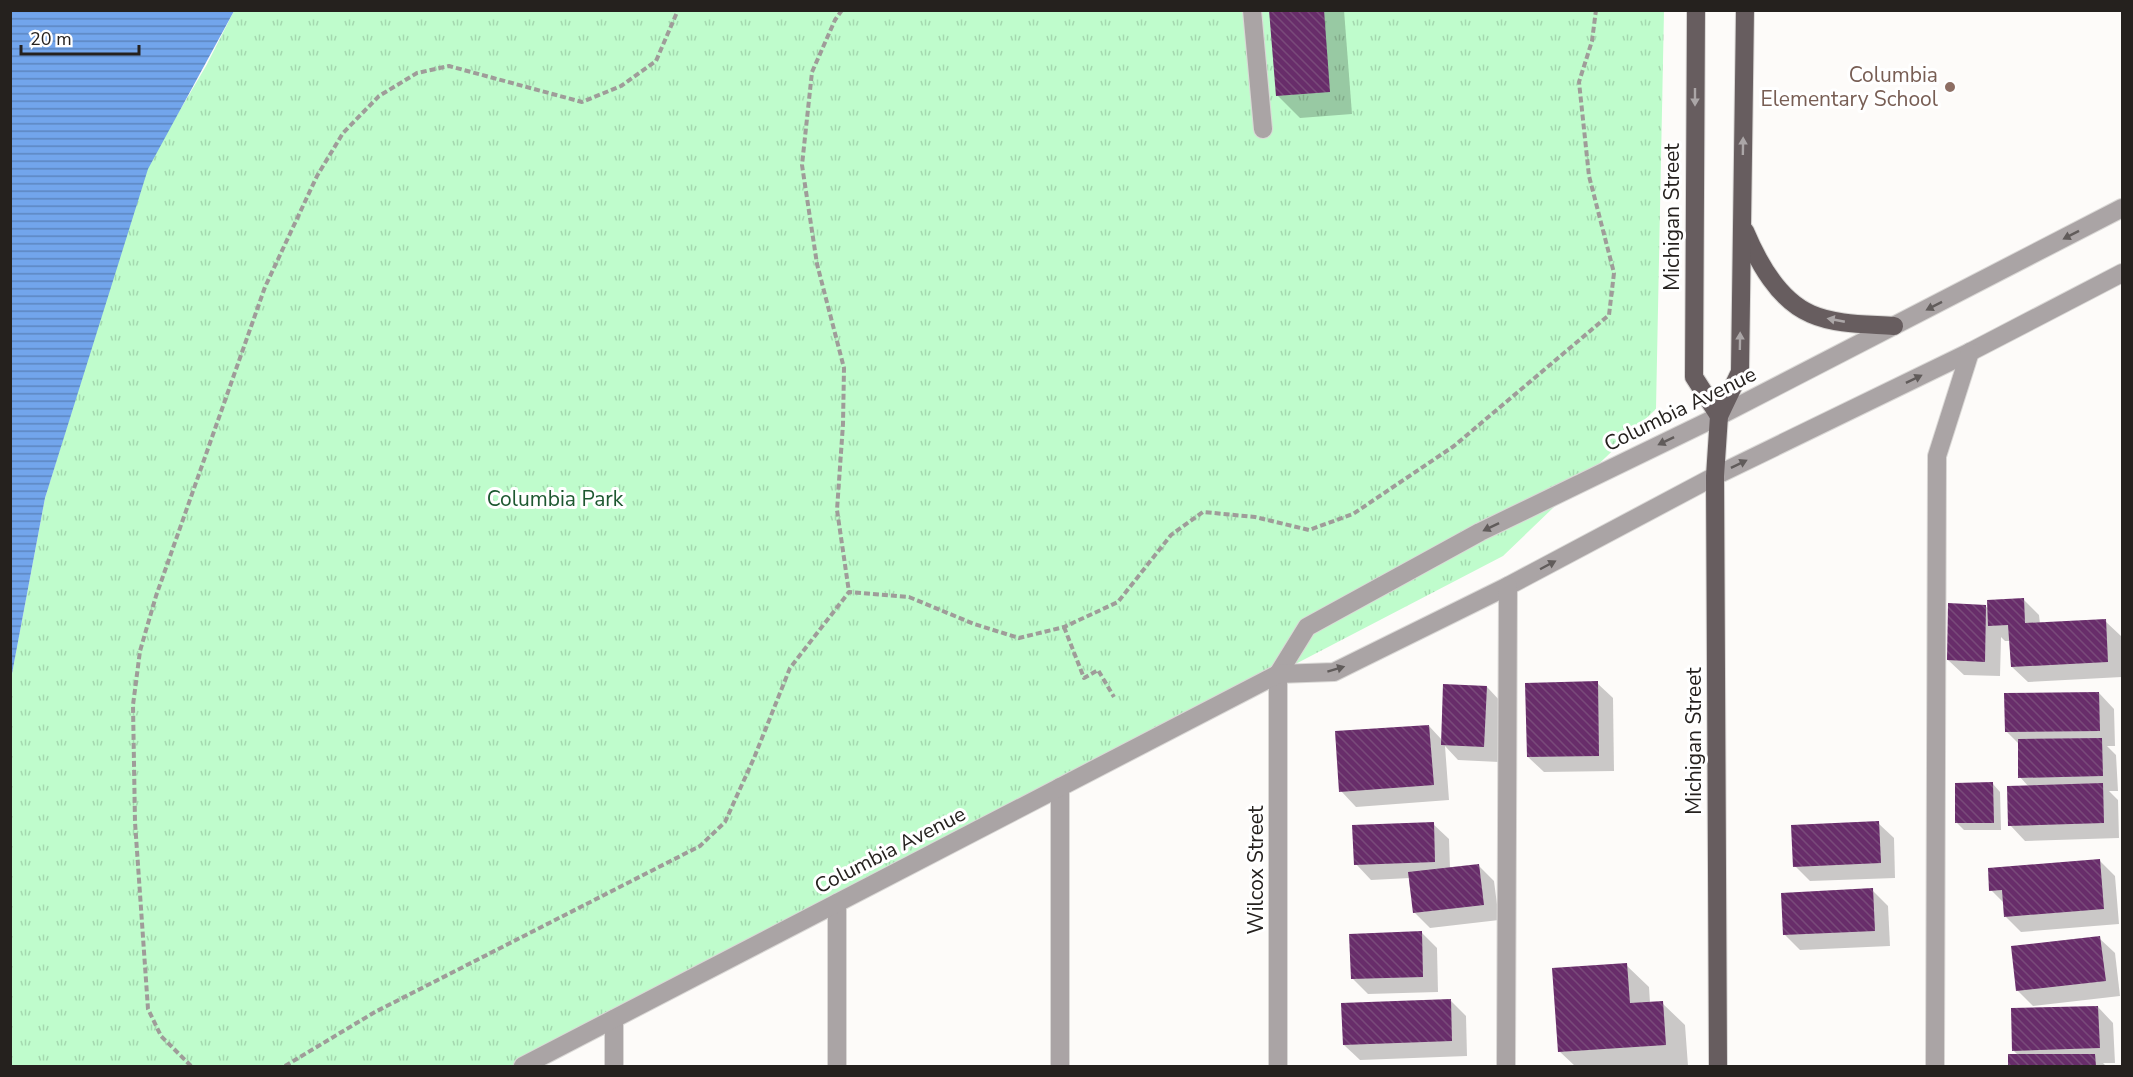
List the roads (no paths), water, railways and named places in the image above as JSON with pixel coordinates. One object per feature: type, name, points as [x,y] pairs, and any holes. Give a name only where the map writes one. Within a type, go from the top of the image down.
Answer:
[{"type":"main road","name":"Michigan Street","points":[[1696,10],[1694,377],[1719,416]]},
{"type":"main road","name":"Michigan Street","points":[[1718,1066],[1715,476],[1719,416],[1740,372],[1745,10]]},
{"type":"main road","points":[[1742,225],[1763,268],[1779,291],[1810,314],[1845,322],[1894,326]]},
{"type":"street","points":[[1252,10],[1263,129]]},
{"type":"street","name":"Columbia Avenue","points":[[1278,674],[1307,627],[1480,532],[1719,416],[2122,208]]},
{"type":"street","name":"Columbia Avenue","points":[[529,1065],[1278,674],[1334,672],[1508,586],[1715,476],[1970,352],[2122,273]]},
{"type":"street","points":[[1935,1066],[1937,456],[1970,352]]},
{"type":"street","points":[[1506,1066],[1508,586]]},
{"type":"street","name":"Wilcox Street","points":[[1278,674],[1278,1066]]},
{"type":"street","points":[[1060,787],[1060,1066]]},
{"type":"street","points":[[837,903],[837,1066]]},
{"type":"street","points":[[614,1019],[614,1066]]},
{"type":"water","points":[[11,10],[234,11],[148,169],[45,498],[11,679]]},
{"type":"place","name":"Columbia Elementary School","points":[[1950,87]]},
{"type":"park label","name":"Columbia Park","points":[[555,499]]}]
